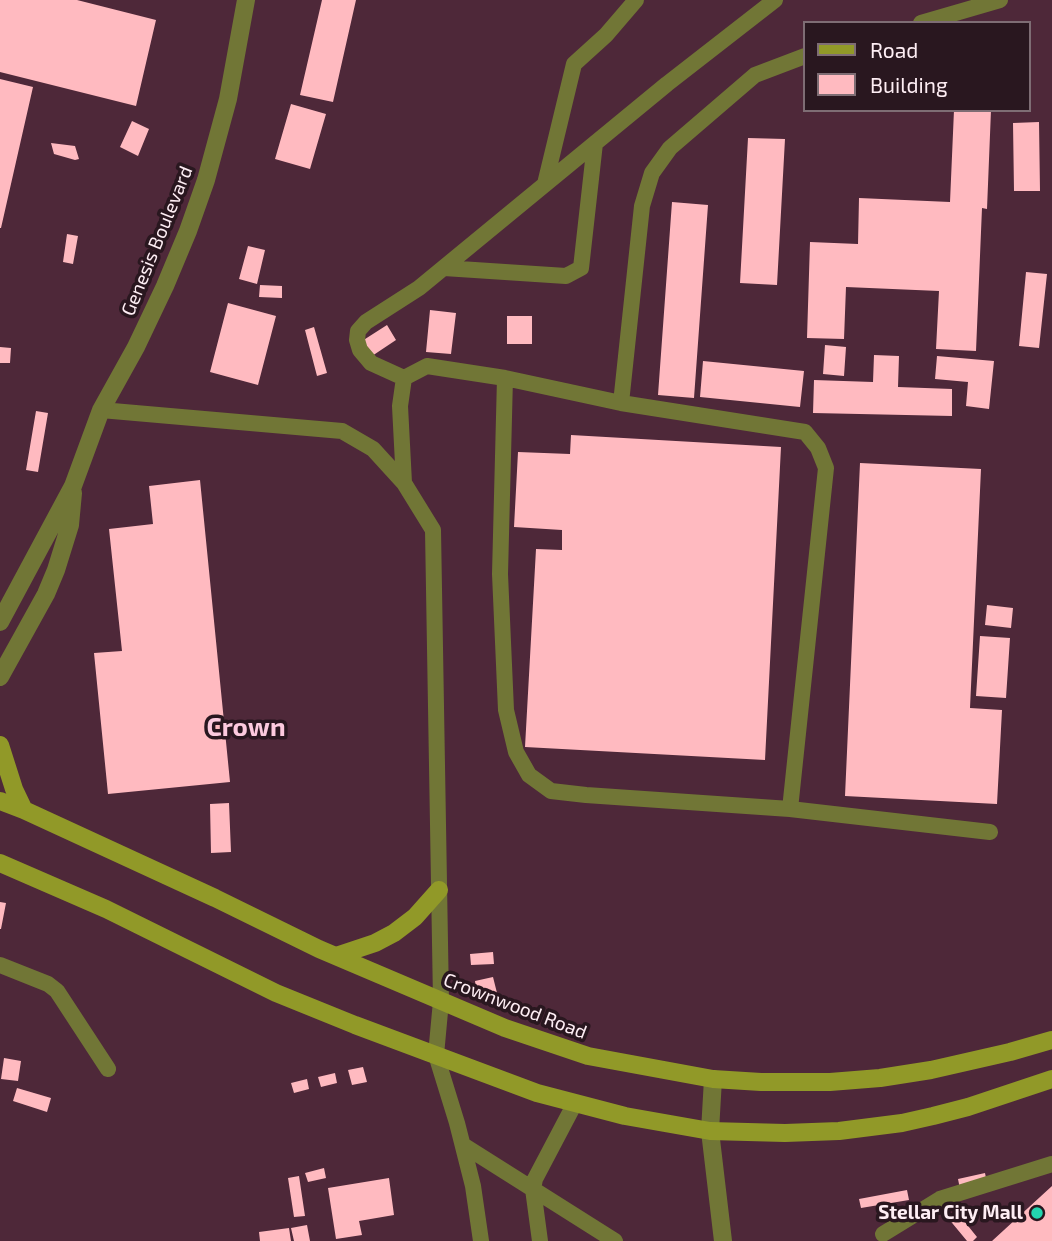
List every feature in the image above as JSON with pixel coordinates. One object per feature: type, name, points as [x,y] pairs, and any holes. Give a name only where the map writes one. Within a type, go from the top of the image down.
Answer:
[{"type":"main road","points":[[0,745],[13,789],[24,810]]},
{"type":"main road","name":"Crownwood Road","points":[[0,801],[204,892],[336,956],[505,1028],[589,1056],[713,1079],[830,1082],[880,1078],[958,1064],[1052,1040]]},
{"type":"main road","points":[[0,863],[106,909],[276,993],[537,1093],[625,1116],[710,1131],[839,1131],[902,1123],[968,1107],[1052,1079]]},
{"type":"main road","points":[[336,956],[376,943],[394,933],[415,917],[439,890]]},
{"type":"street","name":"Genesis Boulevard","points":[[0,622],[73,486],[102,410],[136,347],[188,231],[229,99],[246,0]]},
{"type":"street","name":"Genesis Boulevard","points":[[0,677],[46,594],[69,525],[73,486]]},
{"type":"street","points":[[713,1079],[710,1131],[723,1241]]},
{"type":"lane","points":[[404,378],[371,363],[360,349],[358,331],[366,322],[419,288],[667,84],[775,0]]},
{"type":"lane","points":[[928,21],[1000,0]]},
{"type":"lane","points":[[545,184],[574,64],[606,35],[636,1]]},
{"type":"lane","points":[[621,403],[642,206],[652,173],[670,148],[755,75],[804,56]]},
{"type":"lane","points":[[444,268],[566,276],[581,268],[595,143]]},
{"type":"lane","points":[[404,378],[426,366],[505,378],[621,403],[805,432],[818,449],[826,468],[790,809]]},
{"type":"lane","points":[[404,378],[400,406],[404,483]]},
{"type":"lane","points":[[505,378],[500,575],[506,710],[516,752],[528,775],[551,791],[563,793],[790,809],[990,832]]},
{"type":"lane","points":[[102,410],[342,431],[373,449],[404,483],[433,530],[440,1001],[436,1055],[473,1186],[481,1241]]},
{"type":"lane","points":[[0,965],[48,984],[57,991],[107,1069]]},
{"type":"lane","points":[[540,1241],[533,1189],[535,1179],[575,1103]]},
{"type":"lane","points":[[463,1145],[615,1241]]},
{"type":"lane","points":[[883,1234],[940,1199],[1052,1164]]},
{"type":"building","points":[[0,0],[77,0],[156,20],[136,106],[0,72]]},
{"type":"building","points":[[322,0],[356,0],[333,102],[300,95]]},
{"type":"building","points":[[0,79],[33,87],[1,228],[0,228]]},
{"type":"building","points":[[291,104],[326,114],[310,169],[275,159]]},
{"type":"building","points":[[954,112],[991,112],[987,209],[982,208],[976,351],[936,349],[939,291],[846,287],[844,339],[807,338],[810,242],[858,244],[859,198],[950,202]]},
{"type":"building","points":[[132,121],[149,129],[138,156],[120,147]]},
{"type":"building","points":[[1039,122],[1040,191],[1014,191],[1013,123]]},
{"type":"building","points":[[748,138],[785,139],[777,285],[740,283]]},
{"type":"building","points":[[51,143],[75,146],[79,159],[54,154]]},
{"type":"building","points":[[672,202],[708,205],[694,398],[658,395]]},
{"type":"building","points":[[67,234],[78,236],[73,264],[63,262]]},
{"type":"building","points":[[248,246],[265,250],[257,284],[239,279]]},
{"type":"building","points":[[1026,272],[1047,274],[1039,348],[1019,346]]},
{"type":"building","points":[[260,285],[282,286],[282,298],[259,297]]},
{"type":"building","points":[[228,303],[276,316],[258,385],[210,372]]},
{"type":"building","points":[[430,310],[456,313],[451,354],[426,352]]},
{"type":"building","points":[[507,316],[532,316],[532,344],[507,344]]},
{"type":"building","points":[[387,325],[396,340],[372,356],[362,341]]},
{"type":"building","points":[[314,327],[327,373],[317,376],[305,330]]},
{"type":"building","points":[[825,345],[846,347],[844,376],[823,374]]},
{"type":"building","points":[[0,347],[11,348],[10,363],[0,363]]},
{"type":"building","points":[[874,355],[899,356],[898,387],[952,389],[952,416],[813,413],[814,380],[873,382]]},
{"type":"building","points":[[937,356],[994,361],[989,409],[966,406],[968,382],[935,379]]},
{"type":"building","points":[[703,361],[804,371],[800,407],[700,397]]},
{"type":"building","points":[[36,411],[48,413],[38,472],[26,470]]},
{"type":"building","points":[[571,435],[781,447],[765,760],[525,747],[536,549],[562,550],[562,530],[514,527],[518,452],[570,454]]},
{"type":"building","points":[[860,463],[981,469],[970,708],[1002,710],[997,804],[845,796]]},
{"type":"building","points":[[200,480],[230,782],[108,794],[94,653],[122,651],[109,529],[153,524],[149,486]]},
{"type":"building","points":[[987,605],[1013,608],[1011,628],[985,625]]},
{"type":"building","points":[[980,636],[1010,638],[1006,698],[976,696]]},
{"type":"building","points":[[229,803],[231,852],[211,853],[210,804]]},
{"type":"building","points":[[0,902],[6,903],[1,929],[0,929]]},
{"type":"building","points":[[493,952],[494,964],[471,965],[470,954]]},
{"type":"building","points":[[493,977],[497,993],[476,989],[475,981]]},
{"type":"building","points":[[4,1058],[21,1061],[18,1081],[1,1079]]},
{"type":"building","points":[[363,1067],[367,1082],[352,1085],[348,1070]]},
{"type":"building","points":[[335,1073],[337,1083],[321,1087],[318,1077]]},
{"type":"building","points":[[307,1079],[309,1089],[294,1093],[291,1083]]},
{"type":"building","points":[[17,1088],[51,1098],[47,1112],[13,1101]]},
{"type":"building","points":[[324,1168],[326,1178],[308,1182],[305,1173]]},
{"type":"building","points":[[985,1173],[987,1183],[960,1189],[958,1179]]},
{"type":"building","points":[[299,1176],[305,1216],[294,1217],[288,1178]]},
{"type":"building","points":[[389,1178],[394,1215],[359,1221],[362,1235],[336,1239],[328,1188]]},
{"type":"building","name":"Stellar City Mall","points":[[1052,1186],[1052,1241],[992,1241]]},
{"type":"building","points":[[907,1190],[909,1200],[861,1208],[859,1199]]},
{"type":"building","points":[[956,1211],[977,1237],[973,1241],[967,1241],[948,1218]]},
{"type":"building","points":[[307,1225],[310,1241],[294,1241],[291,1228]]},
{"type":"building","points":[[289,1228],[291,1241],[260,1241],[259,1232]]},
{"type":"place","name":"Stellar City Mall","points":[[1037,1213]]},
{"type":"district","name":"Crown","points":[[246,727]]}]
